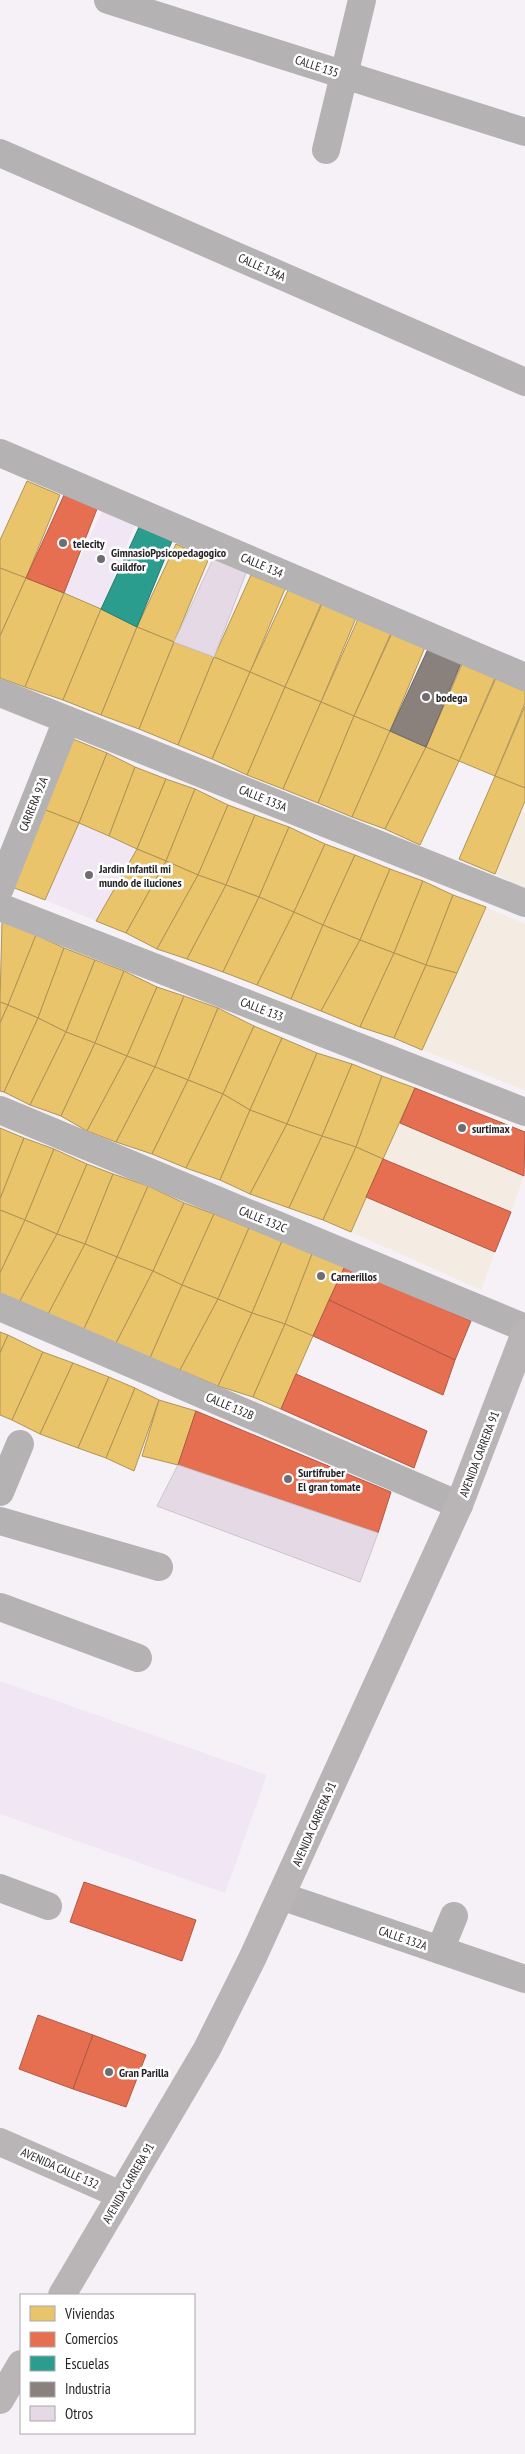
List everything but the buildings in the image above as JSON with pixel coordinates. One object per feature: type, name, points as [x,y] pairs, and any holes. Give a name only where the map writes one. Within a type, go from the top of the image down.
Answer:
[{"type":"main road","name":"AVENIDA CARRERA 91","points":[[63,2294],[207,2049],[281,1896],[459,1505],[525,1333]]},
{"type":"main road","name":"AVENIDA CALLE 132","points":[[0,2142],[121,2195]]},
{"type":"main road","points":[[0,2400],[20,2366]]},
{"type":"street","name":"CALLE 135","points":[[108,0],[525,132]]},
{"type":"street","points":[[326,150],[362,0]]},
{"type":"street","name":"CALLE 134A","points":[[0,153],[525,382]]},
{"type":"street","name":"CALLE 134","points":[[0,453],[525,677]]},
{"type":"street","name":"CALLE 133A","points":[[0,693],[525,903]]},
{"type":"street","name":"CARRERA 92A","points":[[0,888],[9,838],[67,720]]},
{"type":"street","name":"CALLE 133","points":[[0,907],[525,1112]]},
{"type":"street","name":"CALLE 132C","points":[[0,1110],[525,1328]]},
{"type":"street","name":"CALLE 132B","points":[[0,1307],[459,1505]]},
{"type":"street","points":[[0,1492],[20,1444]]},
{"type":"street","points":[[0,1521],[160,1567]]},
{"type":"street","points":[[0,1607],[138,1658]]},
{"type":"street","points":[[0,1888],[48,1906]]},
{"type":"street","name":"CALLE 132A","points":[[281,1896],[525,1980]]},
{"type":"street","points":[[440,1950],[454,1916]]},
{"type":"shaded area","name":"GimnasioPpsicopedagogico Guildfor","points":[[102,511],[135,525],[101,609],[64,593]]},
{"type":"shaded area","points":[[521,811],[525,813],[525,888],[495,874]]},
{"type":"shaded area","name":"Jardin Infantil mi mundo de iluciones","points":[[79,823],[137,849],[96,921],[45,900]]},
{"type":"shaded area","points":[[486,907],[525,924],[525,1090],[422,1050]]},
{"type":"shaded area","points":[[400,1123],[524,1176],[511,1212],[383,1159]]},
{"type":"shaded area","points":[[366,1197],[495,1252],[481,1290],[351,1232]]},
{"type":"shaded area","points":[[0,1681],[267,1775],[225,1893],[0,1814]]},
{"type":"place","name":"telecity","points":[[63,543]]},
{"type":"place","name":"GimnasioPpsicopedagogico Guildfor","points":[[101,559]]},
{"type":"place","name":"bodega","points":[[426,697]]},
{"type":"place","name":"Jardin Infantil mi mundo de iluciones","points":[[89,875]]},
{"type":"place","name":"surtimax","points":[[462,1128]]},
{"type":"place","name":"Carnerillos","points":[[321,1276]]},
{"type":"place","name":"Surtifruber El gran tomate","points":[[288,1479]]},
{"type":"place","name":"Gran Parilla","points":[[109,2072]]}]
